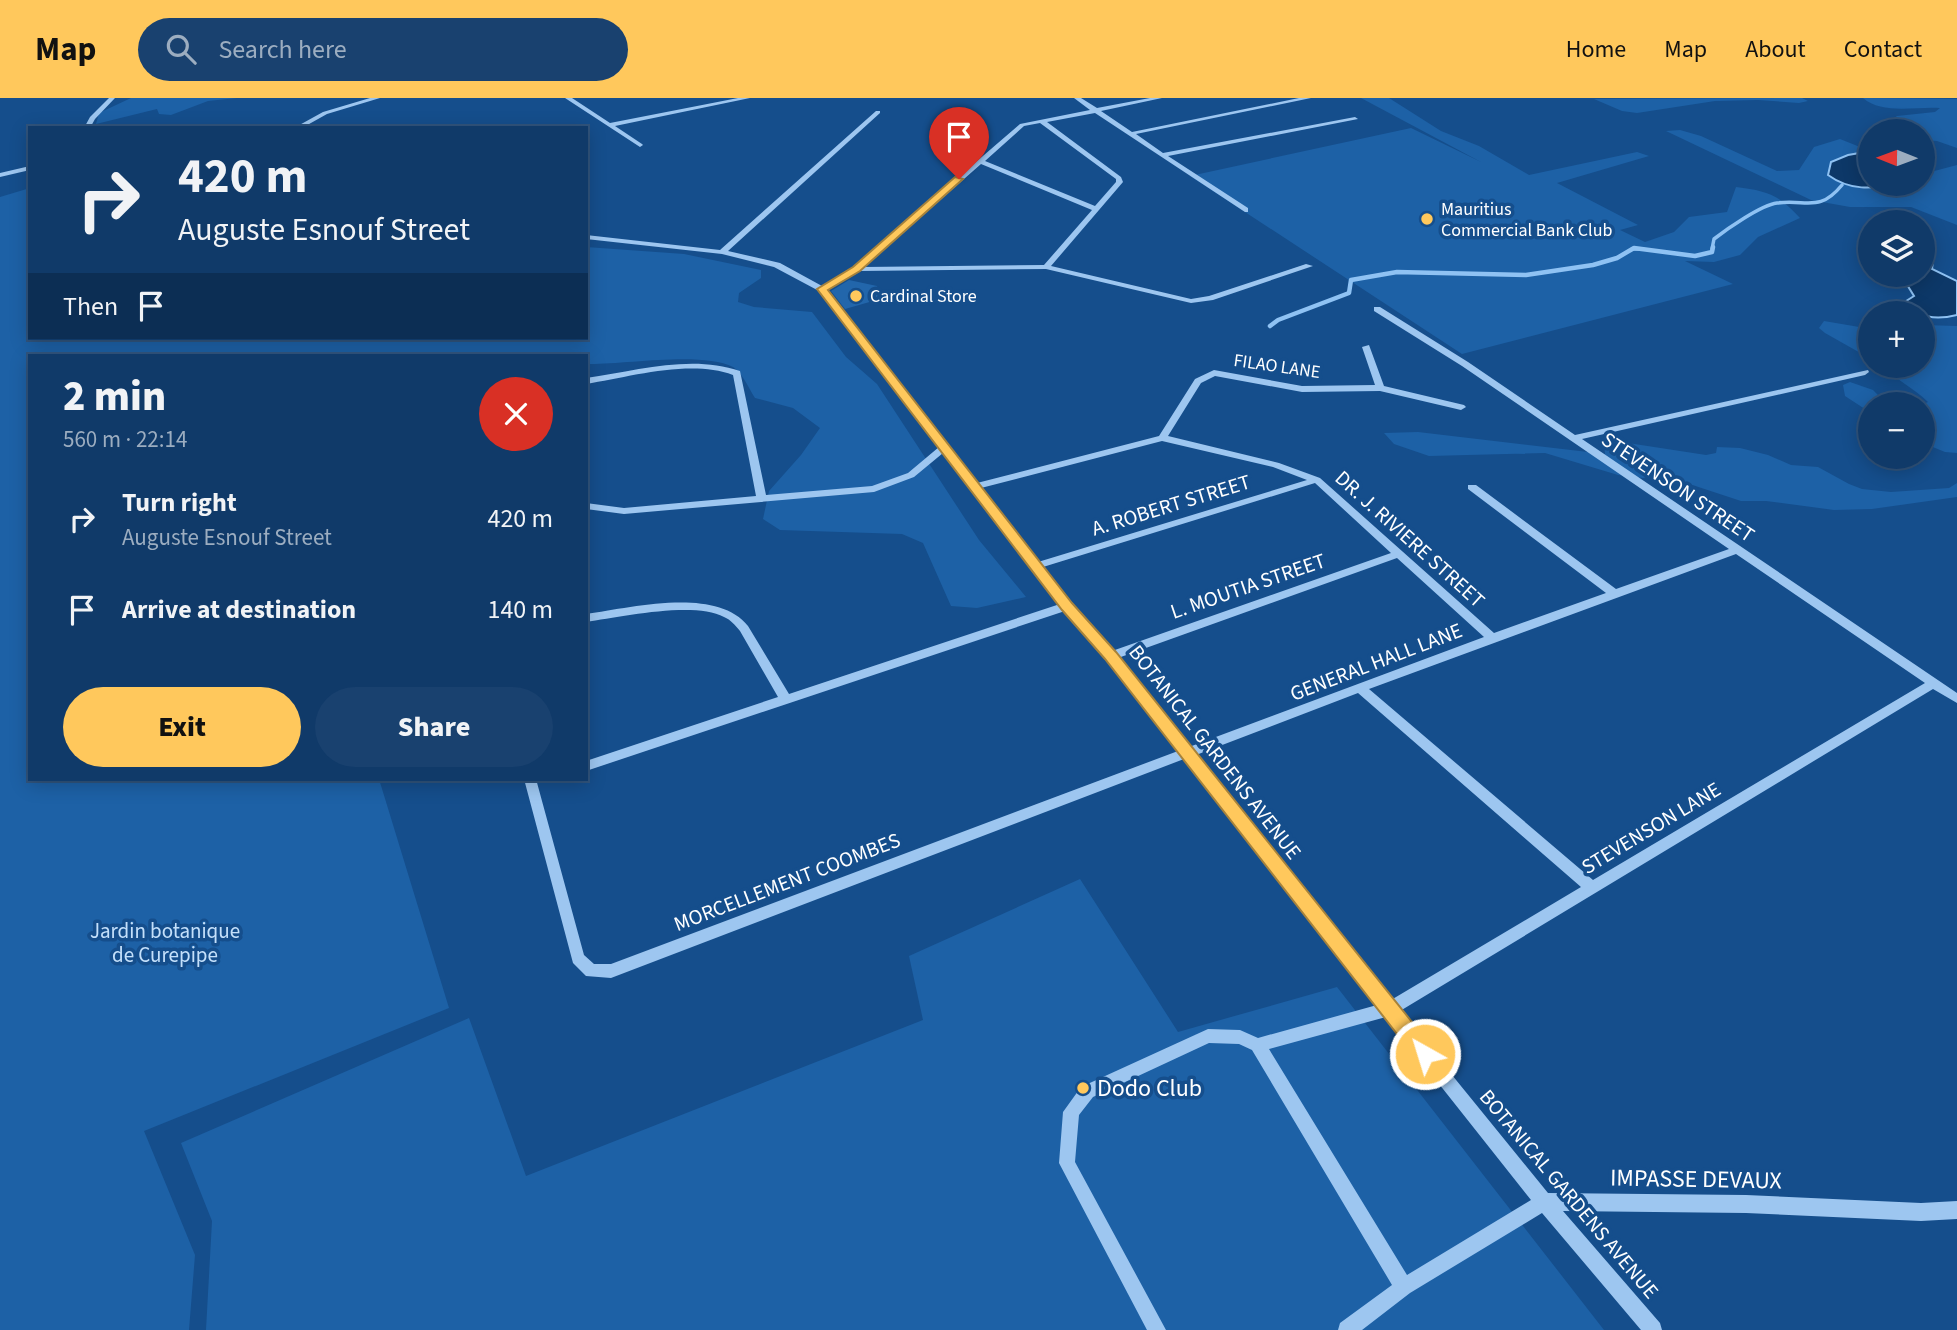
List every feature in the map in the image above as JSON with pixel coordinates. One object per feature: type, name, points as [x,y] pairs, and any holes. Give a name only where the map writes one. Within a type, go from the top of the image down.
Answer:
[{"type":"street","points":[[88,126],[92,118],[112,98]]},
{"type":"street","points":[[301,126],[325,113],[377,98]]},
{"type":"street","points":[[569,98],[640,145]]},
{"type":"street","points":[[610,124],[747,98]]},
{"type":"street","points":[[1077,98],[1245,210]]},
{"type":"street","points":[[822,289],[857,269],[1022,125],[1159,98]]},
{"type":"street","points":[[1129,134],[1308,98]]},
{"type":"street","points":[[722,252],[878,112]]},
{"type":"street","points":[[1161,155],[1354,119]]},
{"type":"street","points":[[1040,120],[1119,178],[1117,187],[1046,267]]},
{"type":"street","points":[[979,161],[1096,209]]},
{"type":"street","points":[[0,175],[28,168]]},
{"type":"street","name":"BOTANICAL GARDENS AVENUE","points":[[588,237],[722,252],[777,265],[822,289],[1067,606],[1110,656],[1544,1202],[1653,1330]]},
{"type":"street","points":[[857,269],[1046,267],[1191,301],[1210,298],[1309,266]]},
{"type":"street","name":"STEVENSON STREET","points":[[1377,309],[1465,364],[1957,699]]},
{"type":"street","points":[[1366,347],[1380,388]]},
{"type":"street","points":[[588,382],[696,366],[715,366],[737,373],[762,499]]},
{"type":"street","name":"FILAO LANE","points":[[1162,438],[1198,381],[1214,373],[1302,389],[1380,388],[1461,407]]},
{"type":"street","points":[[1573,438],[1858,374]]},
{"type":"street","name":"DR. J. RIVIERE STREET","points":[[974,487],[1162,438],[1276,465],[1317,480],[1492,638]]},
{"type":"street","points":[[588,506],[624,511],[874,489],[911,475],[944,447]]},
{"type":"street","name":"A. ROBERT STREET","points":[[1036,566],[1317,480]]},
{"type":"street","points":[[1472,487],[1615,594]]},
{"type":"street","name":"GENERAL HALL LANE","points":[[1188,755],[1492,638],[1736,550]]},
{"type":"street","name":"L. MOUTIA STREET","points":[[1110,656],[1399,554]]},
{"type":"street","points":[[588,618],[689,606],[716,608],[737,620],[786,700]]},
{"type":"street","points":[[588,765],[1067,606]]},
{"type":"street","name":"STEVENSON LANE","points":[[1389,1009],[1934,683]]},
{"type":"street","points":[[1361,689],[1592,888]]},
{"type":"street","name":"MORCELLEMENT COOMBES","points":[[536,781],[578,958],[592,971],[611,971],[1188,755]]},
{"type":"street","points":[[1258,1045],[1389,1009]]},
{"type":"street","points":[[1157,1330],[1067,1163],[1071,1112],[1087,1092],[1208,1036],[1240,1037],[1258,1045],[1404,1287]]},
{"type":"street","points":[[1347,1330],[1404,1287],[1544,1202]]},
{"type":"street","name":"IMPASSE DEVAUX","points":[[1544,1202],[1746,1204],[1921,1212],[1957,1210]]},
{"type":"green space","points":[[131,98],[237,98],[208,101],[171,115],[159,114],[157,109],[96,124],[99,113]]},
{"type":"green space","name":"Mauritius Commercial Bank Club","points":[[1361,98],[1389,98],[1441,131],[1479,146],[1529,175],[1637,152],[1649,156],[1557,183],[1638,225],[1620,230],[1645,242],[1674,232],[1689,217],[1727,212],[1736,187],[1771,195],[1800,218],[1758,237],[1740,255],[1714,262],[1685,261],[1733,284],[1462,354],[1190,176],[1411,128],[1481,162]]},
{"type":"green space","points":[[1802,98],[1808,101],[1715,101],[1637,113],[1622,111],[1594,99]]},
{"type":"green space","points":[[1863,98],[1957,99],[1957,148],[1936,141],[1936,119],[1893,119],[1897,116],[1935,112],[1940,108],[1900,109],[1871,103]]},
{"type":"green space","points":[[1680,130],[1701,136],[1777,171],[1799,170],[1814,147],[1840,139],[1858,146],[1858,153],[1848,155],[1858,174],[1858,196],[1936,196],[1936,171],[1957,165],[1957,225],[1935,216],[1935,210],[1911,207],[1850,207],[1811,200],[1666,131]]},
{"type":"green space","name":"Jardin botanique de Curepipe","points":[[28,189],[28,340],[588,340],[588,247],[684,254],[761,270],[761,278],[739,293],[738,302],[754,307],[812,312],[846,357],[877,384],[979,540],[1026,597],[977,608],[951,606],[923,543],[902,534],[780,530],[763,519],[769,491],[801,455],[820,428],[793,408],[755,398],[736,369],[719,362],[682,359],[588,364],[588,354],[28,354],[28,781],[380,781],[449,1008],[144,1131],[195,1255],[189,1330],[0,1330],[0,197]]},
{"type":"green space","points":[[1824,321],[1858,327],[1858,352],[1825,333],[1819,328]]},
{"type":"green space","points":[[1935,325],[1957,326],[1957,453],[1935,448],[1935,392],[1917,392],[1896,378],[1935,378]]},
{"type":"green space","points":[[1850,382],[1875,392],[1858,392],[1858,404],[1845,396],[1843,385]]},
{"type":"green space","points":[[1418,432],[1605,454],[1604,443],[1615,441],[1706,455],[1716,453],[1717,447],[1740,448],[1768,455],[1791,465],[1818,467],[1862,489],[1891,492],[1949,488],[1957,483],[1957,497],[1872,509],[1834,510],[1766,501],[1741,501],[1659,474],[1643,478],[1618,475],[1545,453],[1429,456],[1394,444],[1384,433]]},
{"type":"green space","name":"Dodo Club","points":[[1080,879],[1178,1032],[1337,987],[1604,1330],[206,1330],[212,1221],[181,1143],[469,1018],[526,1176],[923,1020],[909,956]]},
{"type":"shaded area","points":[[1858,153],[1858,187],[1845,184],[1828,175],[1831,162]]},
{"type":"shaded area","points":[[1935,270],[1957,281],[1957,315],[1935,317],[1935,301],[1906,301],[1914,296],[1908,287],[1935,287]]},
{"type":"building","name":"Cardinal Store","points":[[849,280],[877,286],[880,299],[845,309],[831,291]]},
{"type":"waterway","points":[[1712,249],[1714,239],[1762,208],[1777,203],[1819,202],[1834,194],[1842,185]]},
{"type":"waterway","points":[[1642,249],[1695,256],[1712,252],[1713,247]]},
{"type":"waterway","points":[[1270,326],[1278,320],[1349,293],[1351,280],[1397,272],[1526,275],[1593,265],[1617,258],[1632,249]]},
{"type":"waterway","points":[[1632,249],[1642,249]]},
{"type":"waterway","points":[[1632,249],[1642,249]]},
{"type":"place","name":"Mauritius Commercial Bank Club","points":[[1427,219]]},
{"type":"place","name":"Cardinal Store","points":[[856,296]]},
{"type":"place","name":"Dodo Club","points":[[1083,1088]]},
{"type":"route","points":[[959,179],[857,269],[822,289],[1067,606],[1110,656],[1425,1054]]}]
